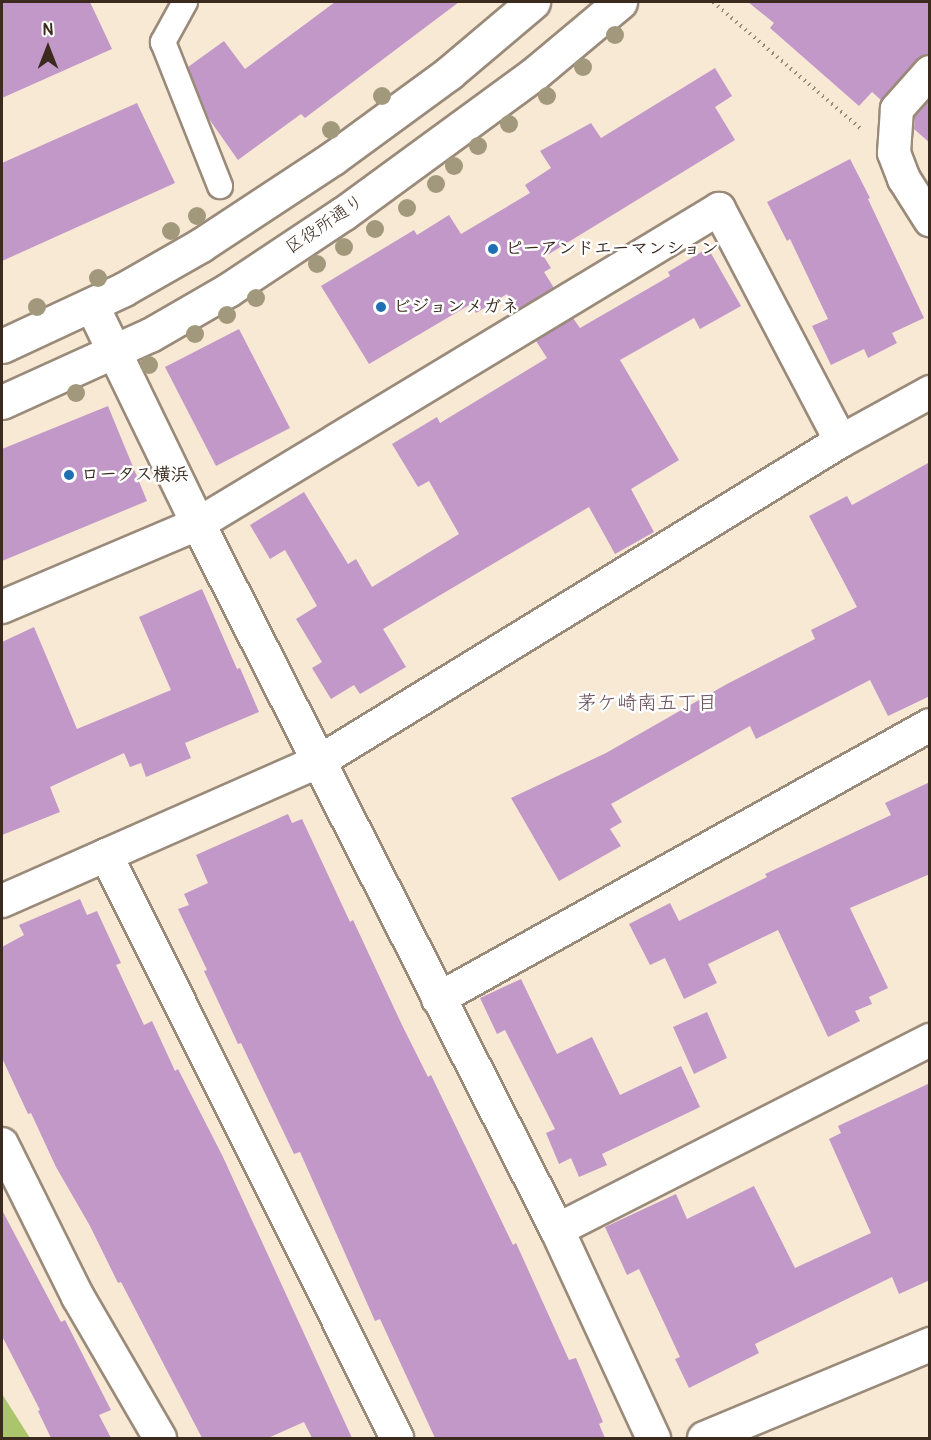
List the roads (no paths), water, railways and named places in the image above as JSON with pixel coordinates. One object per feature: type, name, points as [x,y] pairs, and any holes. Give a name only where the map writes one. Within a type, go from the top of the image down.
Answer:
[{"type":"street","points":[[185,2],[163,42],[220,186]]},
{"type":"street","points":[[2,346],[92,306],[201,245],[333,158],[449,73],[532,2]]},
{"type":"street","name":"区役所通り","points":[[2,402],[114,352],[228,290],[344,213],[534,74],[620,2]]},
{"type":"street","points":[[930,72],[897,109],[894,153],[904,179],[930,219]]},
{"type":"street","points":[[2,607],[198,524],[719,209],[841,441]]},
{"type":"street","points":[[92,306],[198,524],[557,1230],[653,1438]]},
{"type":"street","points":[[2,901],[320,761],[841,441],[930,392]]},
{"type":"street","points":[[438,999],[930,724]]},
{"type":"street","points":[[106,855],[397,1438]]},
{"type":"street","points":[[557,1230],[930,1040]]},
{"type":"street","points":[[2,1144],[78,1297],[160,1438]]},
{"type":"street","points":[[704,1438],[930,1344]]},
{"type":"place","name":"ピーアンドエーマンション","points":[[493,249]]},
{"type":"place","name":"ビジョンメガネ","points":[[381,307]]},
{"type":"place","name":"ロータス横浜","points":[[69,475]]},
{"type":"district","name":"茅ケ崎南五丁目","points":[[647,702]]}]
